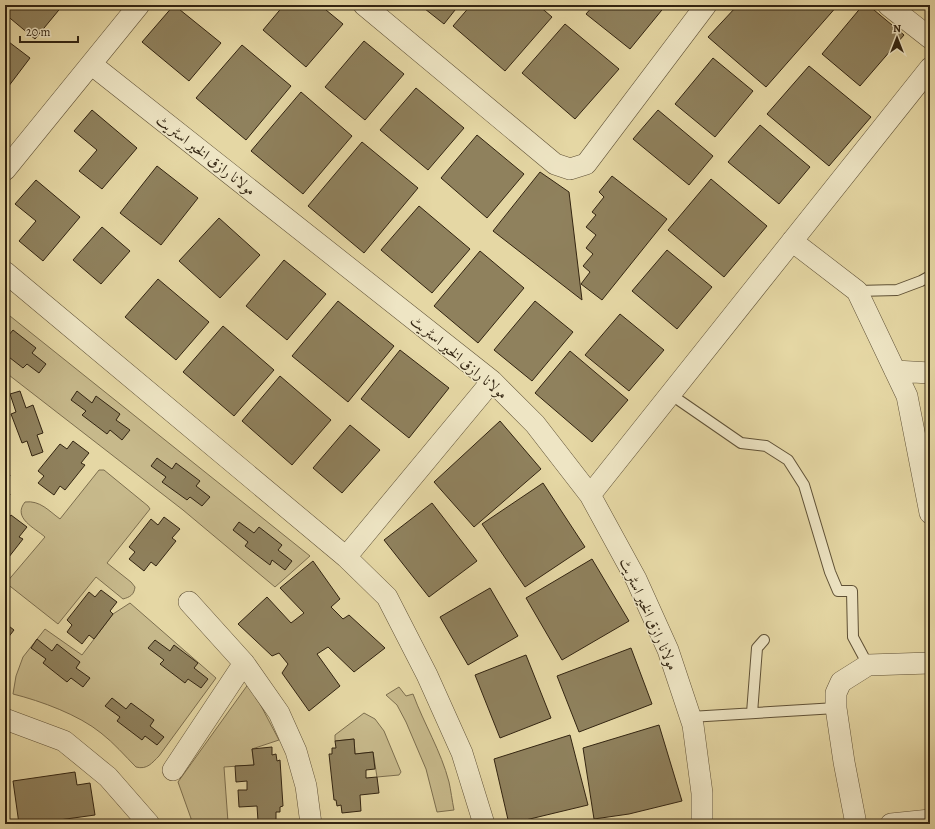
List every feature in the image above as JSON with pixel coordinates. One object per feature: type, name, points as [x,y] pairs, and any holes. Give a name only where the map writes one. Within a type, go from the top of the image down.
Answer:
[{"type":"street","points":[[5,170],[12,148],[91,64],[139,5]]},
{"type":"street","points":[[364,5],[556,164],[570,169],[586,164],[706,5]]},
{"type":"street","points":[[888,5],[930,38]]},
{"type":"street","name":"مولانا رازق الخیر اسٹریٹ","points":[[91,64],[492,381],[534,424],[590,495],[636,579],[668,650],[693,725],[702,793],[702,824]]},
{"type":"street","points":[[590,495],[930,68]]},
{"type":"street","points":[[792,241],[857,290],[907,396],[930,513]]},
{"type":"street","points":[[5,272],[346,557],[387,597],[428,675],[462,753],[484,824]]},
{"type":"street","points":[[895,371],[930,373]]},
{"type":"street","points":[[346,557],[492,381]]},
{"type":"street","points":[[189,602],[244,662],[279,713],[296,751],[306,786],[311,824]]},
{"type":"street","points":[[173,770],[244,662]]},
{"type":"street","points":[[856,824],[844,762],[836,708],[836,694],[841,682],[868,665],[930,663]]},
{"type":"street","points":[[5,719],[64,741],[108,777],[148,824]]},
{"type":"street","points":[[891,824],[930,820]]},
{"type":"lane","points":[[857,290],[897,290],[930,276]]},
{"type":"lane","points":[[670,394],[741,443],[766,446],[788,460],[804,485],[830,572],[838,591],[852,591],[853,637],[868,665]]},
{"type":"lane","points":[[752,713],[757,648],[764,640]]},
{"type":"lane","points":[[690,717],[836,708]]},
{"type":"shaded area","points":[[5,312],[310,556],[275,587],[183,510],[5,372]]},
{"type":"shaded area","points":[[99,470],[104,470],[150,509],[107,563],[131,582],[135,587],[134,592],[123,599],[96,577],[58,624],[6,583],[45,537],[26,522],[21,513],[22,508],[25,502],[40,504],[60,519]]},
{"type":"shaded area","points":[[130,603],[216,678],[159,756],[143,768],[136,767],[106,737],[82,720],[47,705],[13,694],[16,676],[23,657],[45,629],[82,655],[113,614]]},
{"type":"shaded area","points":[[249,683],[279,740],[252,749],[254,765],[224,767],[228,822],[241,821],[241,824],[193,824],[178,782]]},
{"type":"shaded area","points":[[399,687],[406,696],[413,694],[446,771],[454,810],[437,812],[426,769],[406,722],[397,705],[386,695]]},
{"type":"shaded area","points":[[364,713],[375,719],[384,731],[401,772],[399,775],[377,777],[373,752],[355,754],[354,739],[335,741],[335,735]]},
{"type":"building","points":[[12,5],[63,5],[35,39],[5,14]]},
{"type":"building","points":[[174,5],[221,43],[189,81],[142,42]]},
{"type":"building","points":[[284,5],[320,5],[343,24],[306,67],[263,30]]},
{"type":"building","points":[[420,5],[459,5],[444,24]]},
{"type":"building","points":[[471,5],[538,5],[552,17],[505,71],[453,26]]},
{"type":"building","points":[[594,5],[666,5],[630,49],[586,14]]},
{"type":"building","points":[[752,5],[838,5],[766,87],[708,37],[736,7]]},
{"type":"building","points":[[863,5],[868,5],[904,35],[860,86],[822,54]]},
{"type":"building","points":[[565,24],[619,69],[575,119],[522,73]]},
{"type":"building","points":[[5,39],[30,58],[5,91]]},
{"type":"building","points":[[364,41],[404,74],[365,120],[325,87]]},
{"type":"building","points":[[242,45],[291,86],[246,140],[196,98]]},
{"type":"building","points":[[713,58],[753,91],[715,137],[675,104]]},
{"type":"building","points":[[809,66],[871,117],[829,166],[767,114]]},
{"type":"building","points":[[416,88],[464,128],[428,170],[380,130]]},
{"type":"building","points":[[301,92],[352,136],[303,194],[251,151]]},
{"type":"building","points":[[92,110],[137,148],[102,189],[79,171],[97,150],[74,131]]},
{"type":"building","points":[[658,110],[713,156],[689,185],[633,139]]},
{"type":"building","points":[[760,125],[810,167],[779,204],[728,162]]},
{"type":"building","points":[[477,135],[524,174],[487,218],[441,178]]},
{"type":"building","points":[[362,142],[418,188],[364,253],[308,206]]},
{"type":"building","points":[[157,166],[198,198],[161,245],[120,213]]},
{"type":"building","points":[[540,172],[569,192],[582,300],[493,231]]},
{"type":"building","points":[[612,176],[667,219],[602,300],[581,284],[590,272],[583,266],[593,254],[586,248],[596,235],[586,227],[596,215],[592,212],[604,197],[599,192]]},
{"type":"building","points":[[711,179],[767,226],[724,277],[668,230]]},
{"type":"building","points":[[36,180],[80,217],[43,261],[19,241],[36,221],[15,204]]},
{"type":"building","points":[[419,206],[470,249],[432,293],[381,250]]},
{"type":"building","points":[[219,218],[260,255],[220,298],[179,261]]},
{"type":"building","points":[[102,227],[130,251],[101,284],[73,260]]},
{"type":"building","points":[[667,250],[712,287],[677,329],[632,291]]},
{"type":"building","points":[[480,251],[524,288],[478,343],[434,306]]},
{"type":"building","points":[[284,260],[326,294],[287,340],[246,306]]},
{"type":"building","points":[[158,279],[209,322],[176,360],[125,317]]},
{"type":"building","points":[[338,301],[394,346],[348,402],[292,356]]},
{"type":"building","points":[[535,301],[573,332],[532,381],[494,350]]},
{"type":"building","points":[[620,314],[664,350],[629,391],[585,355]]},
{"type":"building","points":[[223,326],[274,370],[234,416],[183,372]]},
{"type":"building","points":[[13,330],[36,348],[32,353],[46,364],[39,373],[27,364],[23,368],[5,354],[5,334],[8,336]]},
{"type":"building","points":[[400,350],[449,388],[409,438],[361,399]]},
{"type":"building","points":[[570,351],[628,400],[592,442],[535,393]]},
{"type":"building","points":[[280,376],[331,420],[292,465],[242,421]]},
{"type":"building","points":[[20,391],[26,408],[33,405],[43,433],[37,435],[43,452],[32,456],[27,441],[22,443],[11,414],[16,412],[10,394]]},
{"type":"building","points":[[77,391],[92,403],[96,396],[120,414],[116,420],[130,430],[122,440],[110,430],[107,434],[82,415],[86,411],[71,400]]},
{"type":"building","points":[[500,421],[541,469],[474,527],[434,482]]},
{"type":"building","points":[[350,425],[380,450],[342,493],[313,468]]},
{"type":"building","points":[[73,441],[89,453],[81,463],[85,465],[65,490],[60,486],[54,495],[38,483],[44,476],[38,471],[60,444],[67,449]]},
{"type":"building","points":[[157,458],[172,469],[176,463],[200,481],[196,486],[210,497],[202,506],[190,497],[187,500],[162,482],[166,477],[151,466]]},
{"type":"building","points":[[5,461],[10,476],[5,478]]},
{"type":"building","points":[[5,481],[10,495],[5,496]]},
{"type":"building","points":[[543,483],[585,547],[525,587],[482,524]]},
{"type":"building","points":[[432,503],[477,561],[429,597],[384,540]]},
{"type":"building","points":[[11,515],[27,527],[19,537],[23,539],[5,562],[5,522]]},
{"type":"building","points":[[164,517],[180,529],[172,538],[176,541],[156,566],[151,562],[144,571],[129,559],[135,552],[129,547],[151,519],[158,525]]},
{"type":"building","points":[[239,522],[254,533],[259,527],[282,545],[278,550],[292,561],[285,570],[272,560],[270,565],[245,546],[248,542],[233,530]]},
{"type":"building","points":[[592,559],[629,621],[562,660],[526,598]]},
{"type":"building","points":[[313,561],[340,599],[331,607],[343,619],[349,615],[385,648],[354,672],[328,647],[317,654],[340,686],[309,711],[282,673],[288,664],[279,653],[272,656],[238,624],[267,597],[291,623],[304,613],[280,588]]},
{"type":"building","points":[[490,588],[518,636],[468,665],[440,617]]},
{"type":"building","points":[[101,590],[117,602],[110,611],[113,614],[94,639],[89,635],[82,644],[67,632],[72,625],[67,620],[89,592],[95,597]]},
{"type":"building","points":[[5,623],[14,630],[7,639],[5,637]]},
{"type":"building","points":[[37,639],[52,651],[57,644],[80,662],[76,668],[90,678],[83,687],[71,678],[67,682],[43,663],[46,659],[31,648]]},
{"type":"building","points":[[155,640],[170,651],[174,645],[198,663],[194,668],[208,679],[201,688],[188,679],[185,683],[160,664],[164,660],[148,648]]},
{"type":"building","points":[[631,648],[652,704],[579,732],[557,676]]},
{"type":"building","points":[[526,655],[551,718],[500,738],[475,675]]},
{"type":"building","points":[[112,698],[126,709],[131,703],[154,720],[150,726],[164,737],[157,745],[145,736],[142,740],[117,721],[120,717],[105,706]]},
{"type":"building","points":[[659,725],[682,801],[629,814],[594,819],[583,748]]},
{"type":"building","points":[[570,735],[588,805],[509,824],[494,759]]},
{"type":"building","points":[[354,739],[355,754],[373,752],[375,769],[366,770],[366,778],[377,777],[379,793],[360,795],[361,811],[342,813],[341,805],[337,806],[336,800],[334,800],[329,754],[332,754],[332,748],[336,748],[335,741]]},
{"type":"building","points":[[272,747],[272,755],[276,754],[277,761],[280,760],[283,806],[280,807],[280,812],[276,812],[276,820],[258,821],[257,806],[239,807],[238,790],[247,790],[247,781],[236,782],[235,766],[254,765],[252,749]]},
{"type":"building","points":[[75,772],[77,785],[90,783],[95,815],[30,824],[19,824],[13,781]]}]
